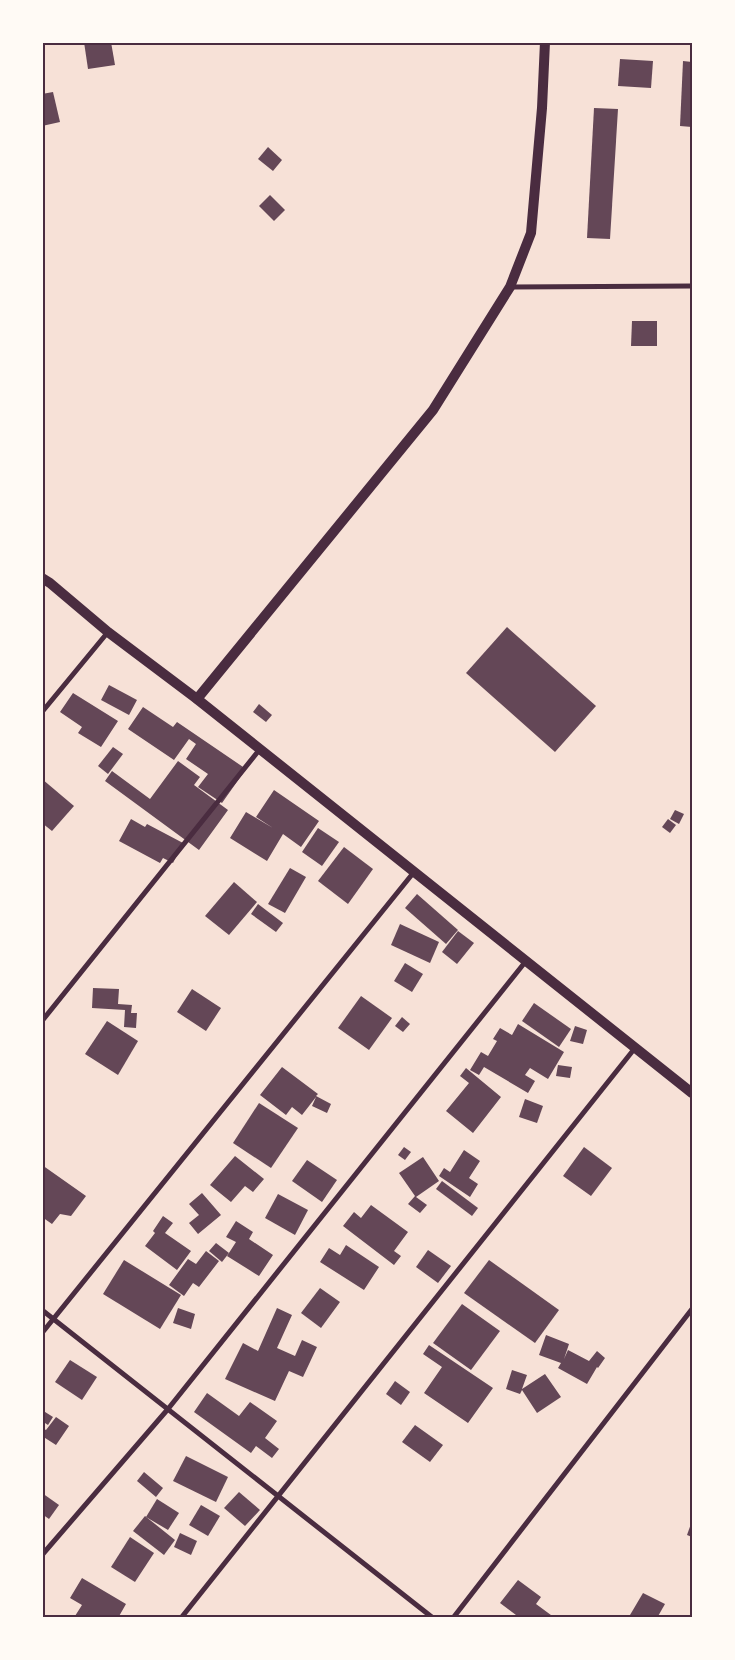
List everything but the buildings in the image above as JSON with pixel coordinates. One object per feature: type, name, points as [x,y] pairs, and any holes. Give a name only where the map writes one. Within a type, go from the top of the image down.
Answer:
[{"type":"main road","points":[[197,699],[434,410],[510,287],[531,233],[542,108],[545,42]]},
{"type":"main road","points":[[42,578],[692,1093]]},
{"type":"street","points":[[510,287],[692,286]]},
{"type":"street","points":[[42,712],[108,632]]},
{"type":"street","points":[[42,1021],[260,749]]},
{"type":"street","points":[[42,1333],[414,872]]},
{"type":"street","points":[[42,1556],[168,1409],[526,961]]},
{"type":"street","points":[[181,1618],[635,1048]]},
{"type":"street","points":[[453,1618],[692,1309]]},
{"type":"street","points":[[42,1310],[433,1618]]}]
